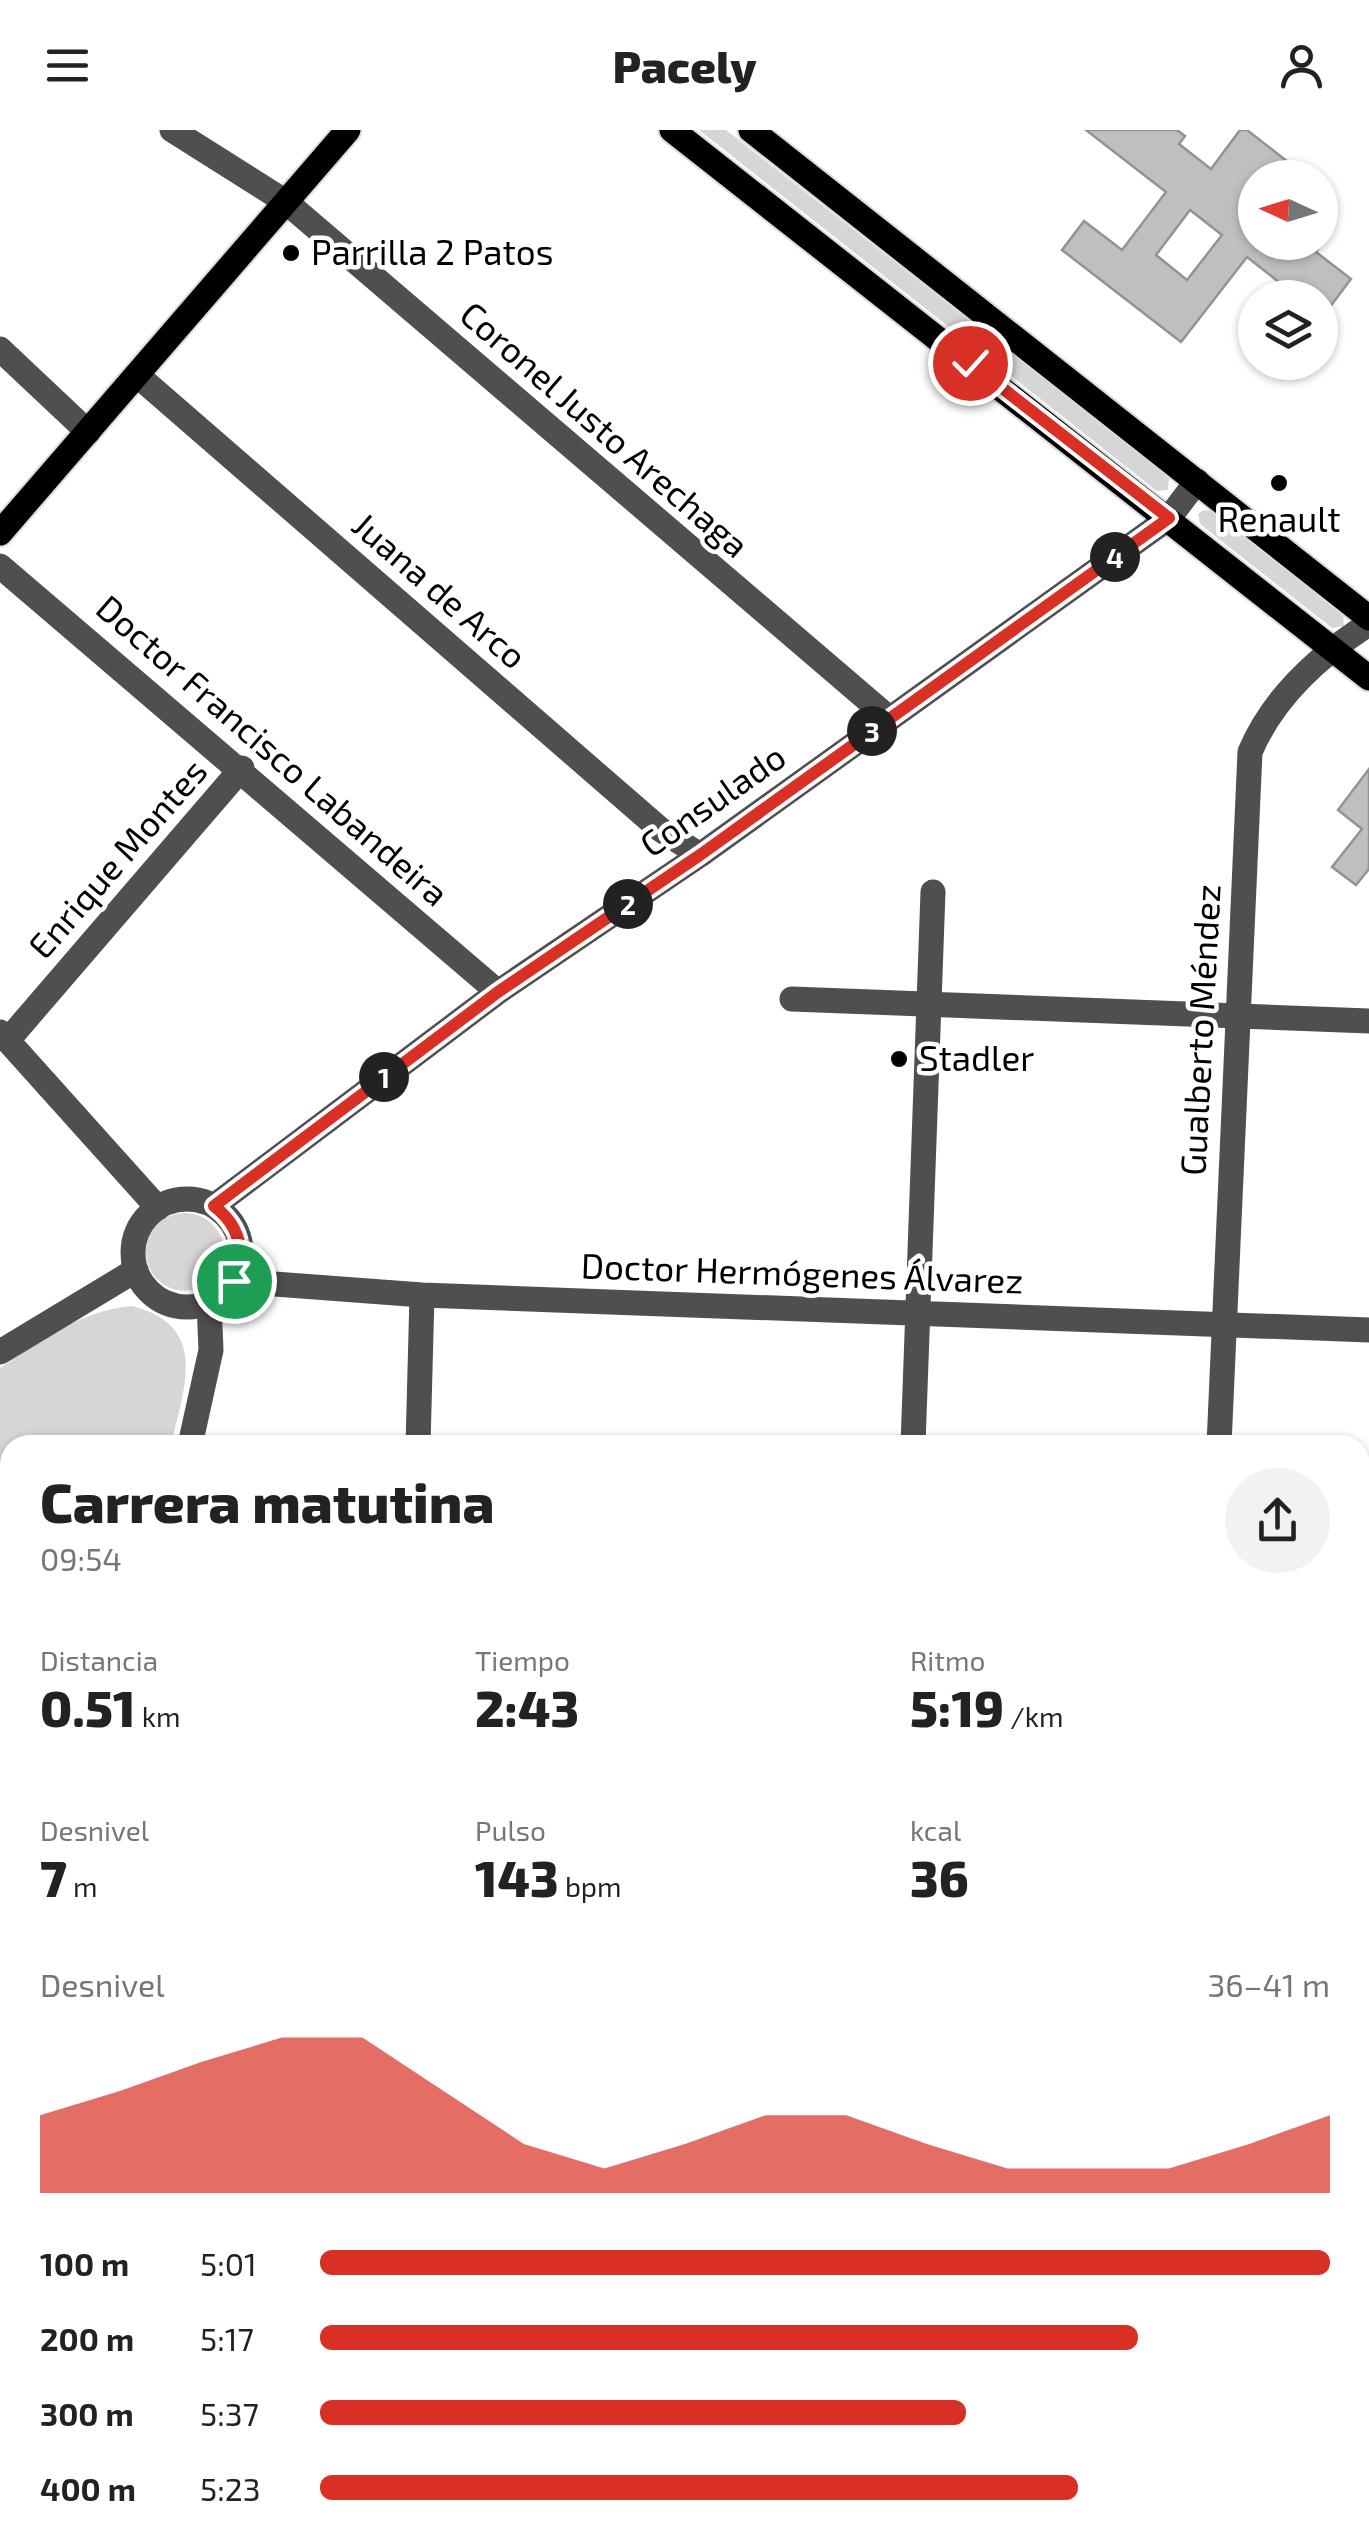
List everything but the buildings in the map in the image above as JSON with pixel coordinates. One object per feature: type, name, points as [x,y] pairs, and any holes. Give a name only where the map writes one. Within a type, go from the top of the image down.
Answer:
[{"type":"main road","points":[[0,534],[348,130]]},
{"type":"main road","points":[[672,130],[1369,678]]},
{"type":"main road","points":[[751,130],[1369,621]]},
{"type":"street","name":"Coronel Justo Arechaga","points":[[172,130],[286,202],[889,718]]},
{"type":"street","points":[[0,349],[88,432]]},
{"type":"street","name":"Juana de Arco","points":[[137,375],[661,830],[700,855]]},
{"type":"street","name":"Consulado","points":[[214,1206],[498,992],[700,855],[1169,518],[1197,482]]},
{"type":"street","name":"Doctor Francisco Labandeira","points":[[0,566],[242,768],[498,992]]},
{"type":"street","name":"Gualberto Méndez","points":[[1219,1435],[1250,752],[1259,732],[1332,648],[1369,621]]},
{"type":"street","name":"Enrique Montes","points":[[4,1036],[242,768]]},
{"type":"street","points":[[912,1435],[934,892]]},
{"type":"street","points":[[792,998],[1369,1020]]},
{"type":"street","points":[[4,1036],[158,1208]]},
{"type":"street","points":[[190,1199],[214,1206],[232,1223],[240,1245],[234,1281],[208,1303],[171,1305],[149,1292],[136,1270],[138,1230],[158,1208],[190,1199]]},
{"type":"street","points":[[0,1352],[136,1270]]},
{"type":"street","name":"Doctor Hermógenes Álvarez","points":[[234,1281],[422,1295],[1369,1330]]},
{"type":"street","points":[[418,1435],[422,1295]]},
{"type":"street","points":[[192,1435],[211,1350],[208,1303]]},
{"type":"shaded area","points":[[699,130],[726,130],[1169,477],[1168,490],[1157,491]]},
{"type":"shaded area","points":[[1212,511],[1343,614],[1344,626],[1332,628],[1200,524],[1198,514]]},
{"type":"shaded area","points":[[177,1213],[193,1213],[218,1230],[224,1252],[218,1274],[207,1285],[193,1291],[177,1291],[152,1274],[146,1260],[146,1244],[163,1219]]},
{"type":"shaded area","points":[[132,1306],[157,1315],[173,1328],[182,1343],[185,1381],[173,1435],[0,1435],[0,1368],[79,1320]]},
{"type":"place","name":"Parrilla 2 Patos","points":[[291,253]]},
{"type":"place","name":"Renault","points":[[1279,483]]},
{"type":"place","name":"Stadler","points":[[899,1059]]},
{"type":"route","points":[[234,1281],[241,1258],[240,1245],[232,1223],[214,1206],[498,992],[700,855],[1169,518],[970,363]]}]
